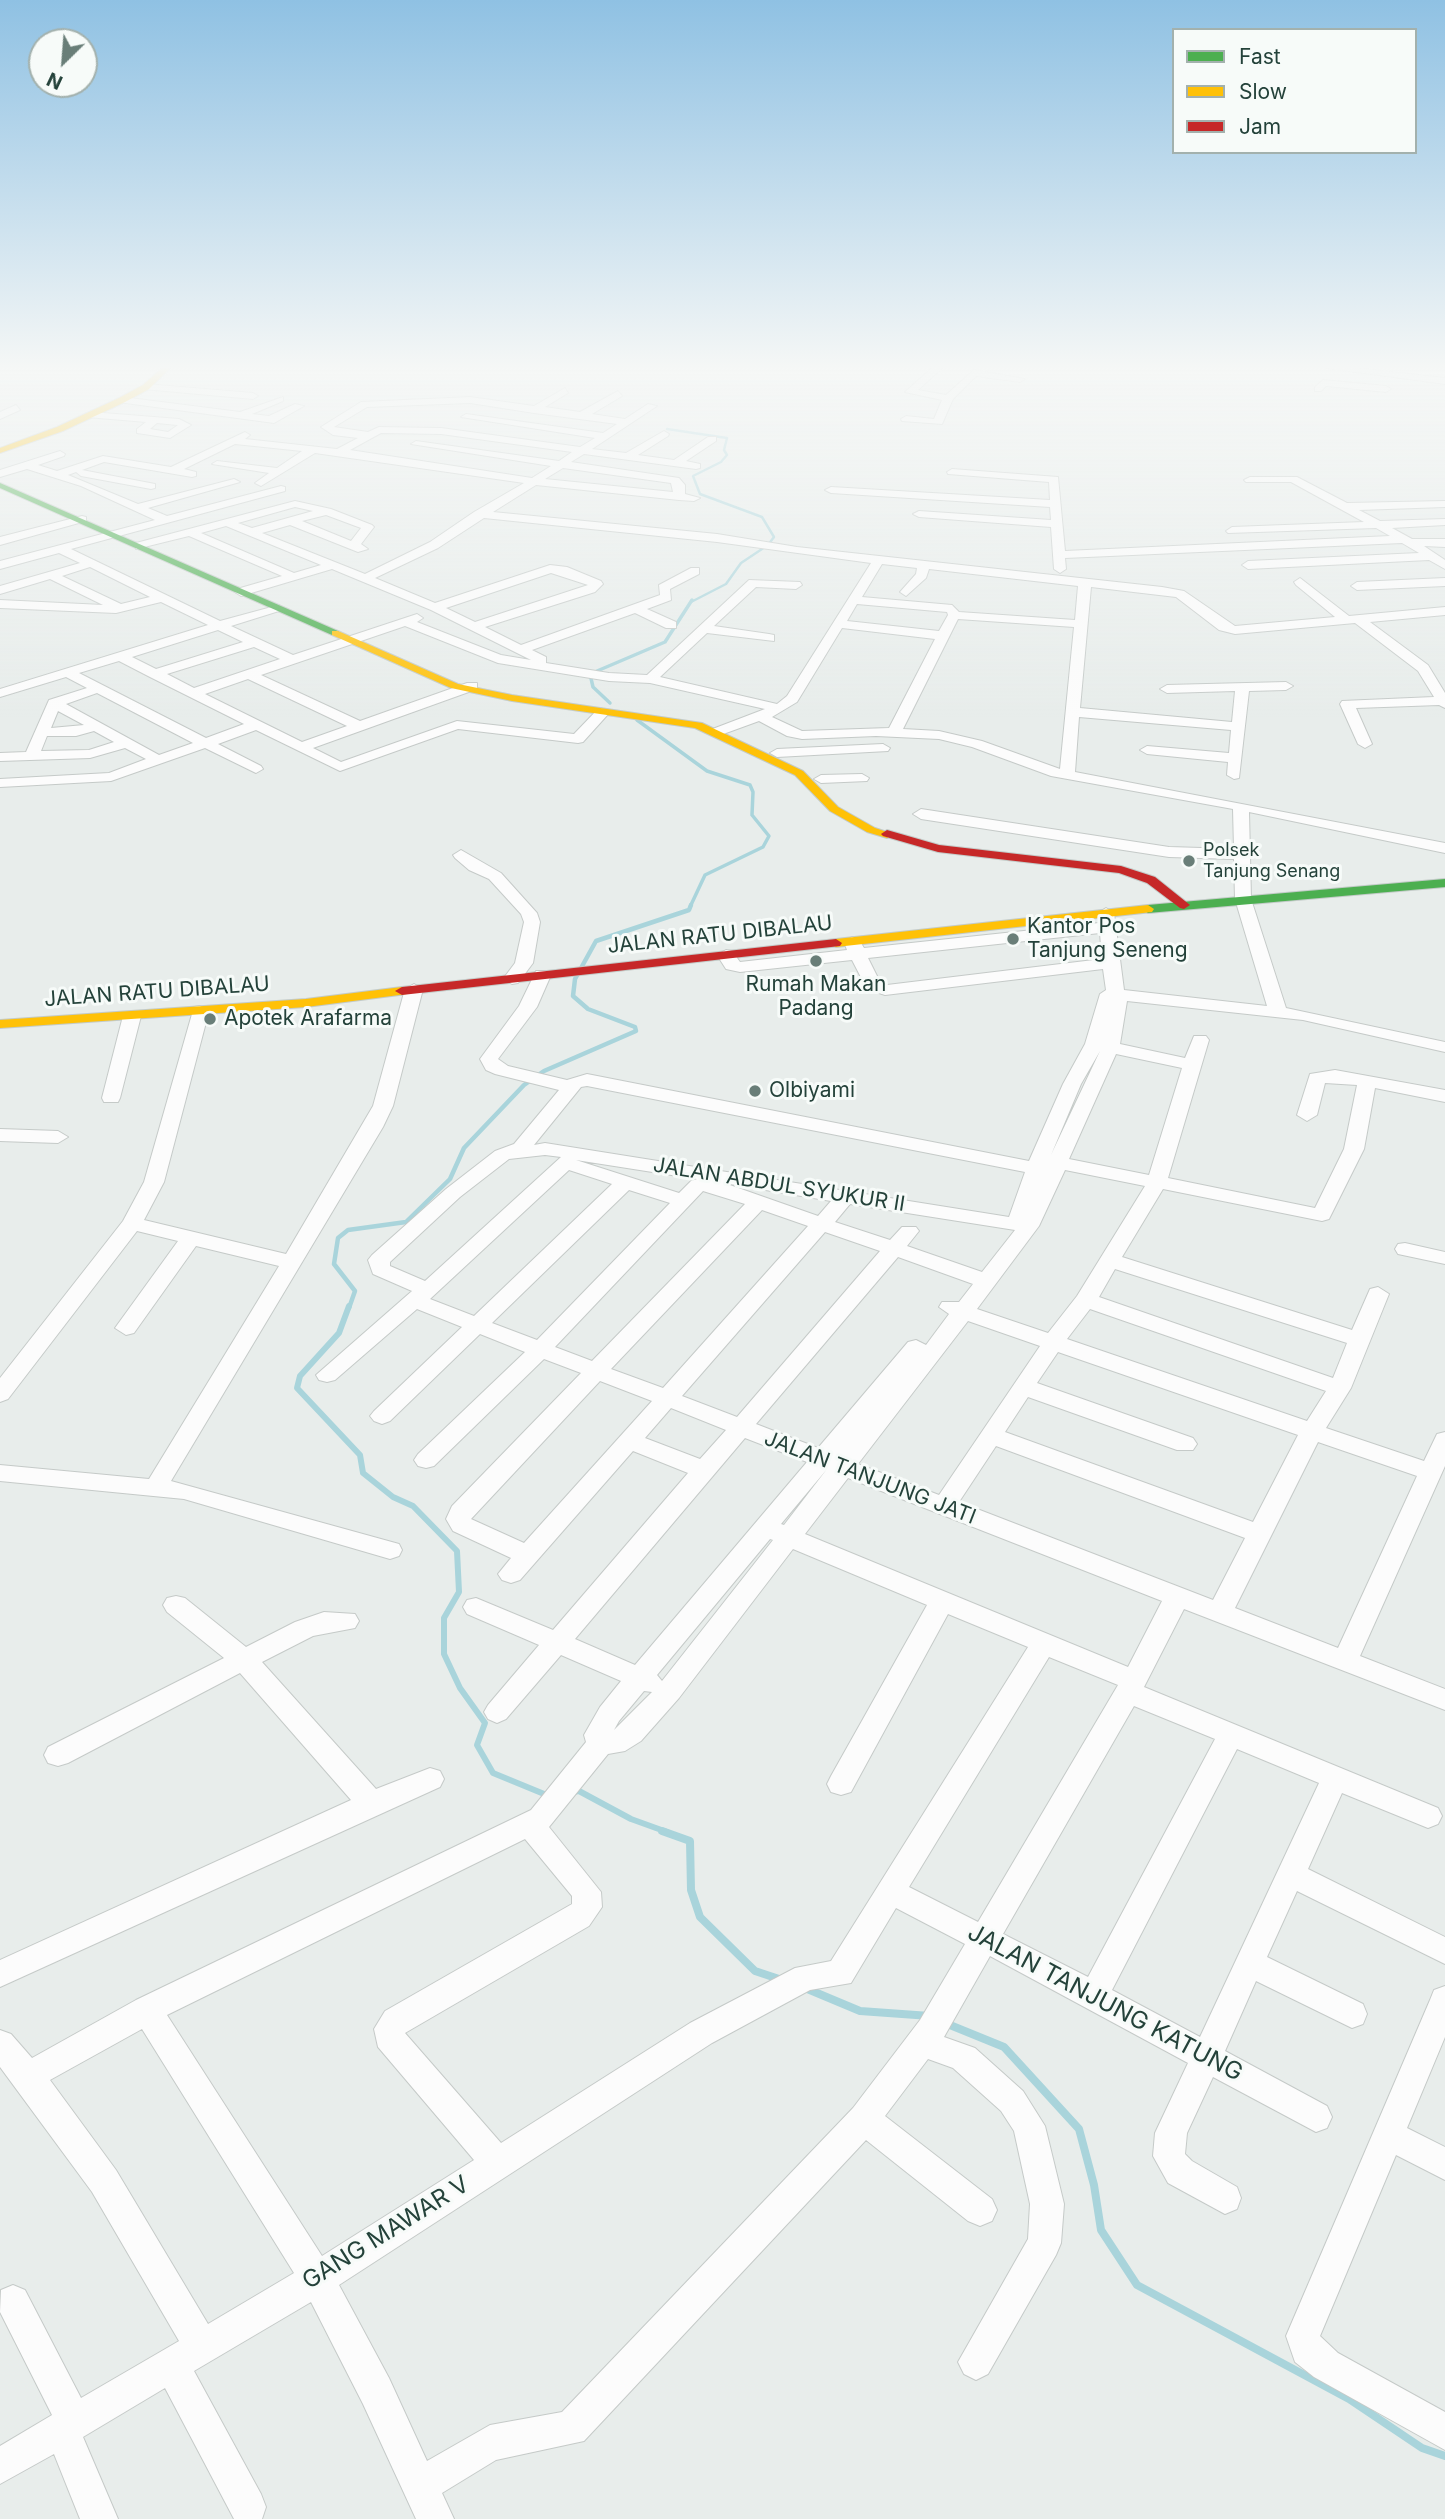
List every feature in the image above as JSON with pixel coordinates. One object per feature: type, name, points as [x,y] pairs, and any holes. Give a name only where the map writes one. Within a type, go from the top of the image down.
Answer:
[{"type":"street","points":[[1,486],[82,519],[275,608],[458,686],[619,711],[720,731],[801,764],[821,779],[853,814],[873,824],[915,837],[967,847],[1129,864],[1171,875]]},
{"type":"street","points":[[92,486],[165,520]]},
{"type":"street","points":[[113,496],[151,486]]},
{"type":"street","points":[[139,508],[221,486]]},
{"type":"street","points":[[366,578],[413,557],[525,486]]},
{"type":"street","points":[[575,486],[694,498]]},
{"type":"street","points":[[679,486],[679,497]]},
{"type":"street","points":[[1055,486],[1060,578]]},
{"type":"street","points":[[1305,486],[1407,541],[1445,565]]},
{"type":"street","points":[[0,565],[281,489]]},
{"type":"street","points":[[831,490],[1056,505]]},
{"type":"street","points":[[140,546],[295,504],[327,511],[368,527],[358,548],[290,521]]},
{"type":"street","points":[[1343,507],[1445,504]]},
{"type":"street","points":[[251,532],[327,511]]},
{"type":"street","points":[[478,514],[1085,581],[1123,570],[1407,541],[1445,543]]},
{"type":"street","points":[[919,514],[1056,524]]},
{"type":"street","points":[[1291,516],[1307,526]]},
{"type":"street","points":[[0,541],[82,519]]},
{"type":"street","points":[[461,526],[529,531],[544,521]]},
{"type":"street","points":[[226,522],[438,608],[561,670]]},
{"type":"street","points":[[1232,530],[1372,522],[1445,522]]},
{"type":"street","points":[[12,528],[24,534]]},
{"type":"street","points":[[270,539],[307,528]]},
{"type":"street","points":[[189,532],[294,577]]},
{"type":"street","points":[[61,549],[292,660]]},
{"type":"street","points":[[1059,555],[1123,570],[1180,594],[1226,628],[1235,630],[1445,611]]},
{"type":"street","points":[[1248,565],[1430,556]]},
{"type":"street","points":[[720,731],[779,709],[792,699],[879,559]]},
{"type":"street","points":[[3,589],[92,563]]},
{"type":"street","points":[[906,592],[922,575],[923,564]]},
{"type":"street","points":[[242,592],[333,565]]},
{"type":"street","points":[[193,693],[405,622],[550,569],[563,570],[597,584],[592,589],[473,627]]},
{"type":"street","points":[[520,650],[667,597],[663,588],[695,571]]},
{"type":"street","points":[[51,575],[121,609]]},
{"type":"street","points":[[1067,775],[1075,712],[1085,581]]},
{"type":"street","points":[[1300,582],[1418,664],[1444,702]]},
{"type":"street","points":[[1357,586],[1445,582]]},
{"type":"street","points":[[650,679],[752,583],[796,585]]},
{"type":"street","points":[[3,589],[40,606]]},
{"type":"street","points":[[0,604],[121,609],[164,597]]},
{"type":"street","points":[[855,600],[951,609],[954,615],[894,732]]},
{"type":"street","points":[[1,696],[275,608]]},
{"type":"street","points":[[637,609],[671,625]]},
{"type":"street","points":[[954,615],[1080,624]]},
{"type":"street","points":[[405,622],[486,656],[609,677],[650,679],[722,693],[779,709]]},
{"type":"street","points":[[840,624],[945,636]]},
{"type":"street","points":[[704,629],[769,638]]},
{"type":"street","points":[[155,674],[256,642]]},
{"type":"street","points":[[122,657],[345,767],[444,729],[466,726],[575,739],[619,711]]},
{"type":"street","points":[[69,673],[256,769]]},
{"type":"street","points":[[251,675],[359,726]]},
{"type":"street","points":[[301,747],[404,710],[458,686]]},
{"type":"street","points":[[1167,689],[1286,686]]},
{"type":"street","points":[[31,757],[54,703],[99,688]]},
{"type":"street","points":[[1234,775],[1242,688]]},
{"type":"street","points":[[1365,744],[1347,704],[1444,702]]},
{"type":"street","points":[[54,703],[158,760]]},
{"type":"street","points":[[404,710],[444,729]]},
{"type":"street","points":[[1075,712],[1240,727]]},
{"type":"street","points":[[760,716],[797,734],[894,732],[965,740],[1038,768],[1067,775],[1241,806],[1445,848]]},
{"type":"street","points":[[0,783],[105,778],[256,725]]},
{"type":"street","points":[[42,732],[76,732],[95,726]]},
{"type":"street","points":[[720,731],[799,773],[834,809],[871,830],[938,848],[1121,870],[1151,880],[1184,905]]},
{"type":"street","points":[[0,757],[95,754],[125,743]]},
{"type":"street","points":[[777,753],[883,748]]},
{"type":"street","points":[[1147,750],[1236,758]]},
{"type":"street","points":[[821,779],[862,778]]},
{"type":"street","points":[[1241,806],[1243,899],[1278,1012]]},
{"type":"street","points":[[921,814],[1169,852],[1241,854]]},
{"type":"street","points":[[461,855],[475,867],[495,876],[529,913],[532,922],[524,963],[512,979]]},
{"type":"street","points":[[726,955],[733,965],[740,967],[854,947],[1108,920],[1184,905],[1445,883]]},
{"type":"street","points":[[1194,885],[1222,901]]},
{"type":"street","points":[[28,2076],[147,2010],[541,1818],[600,1744],[615,1743],[631,1733],[670,1691],[777,1532],[1023,1225],[1046,1165],[1102,1046],[1114,992],[1108,920]]},
{"type":"street","points":[[854,947],[873,985],[885,989],[1111,963]]},
{"type":"street","name":"JALAN RATU DIBALAU","points":[[0,1024],[316,1002],[726,955]]},
{"type":"street","points":[[542,975],[528,1007],[489,1059],[493,1066],[571,1087]]},
{"type":"street","points":[[156,1487],[294,1262],[314,1221],[383,1106],[414,989]]},
{"type":"street","points":[[1114,992],[1278,1012],[1445,1047]]},
{"type":"street","points":[[0,1394],[132,1223],[154,1182],[200,1012]]},
{"type":"street","points":[[111,1098],[132,1016]]},
{"type":"street","points":[[944,1506],[1054,1341],[1112,1261],[1157,1182],[1200,1040]]},
{"type":"street","points":[[1102,1046],[1192,1065]]},
{"type":"street","points":[[1307,1115],[1317,1078],[1335,1076],[1367,1080],[1445,1096]]},
{"type":"street","points":[[682,1200],[524,1151],[575,1082],[587,1080],[1046,1165],[1157,1182],[1322,1215],[1354,1149],[1367,1080]]},
{"type":"street","points":[[0,1135],[58,1137]]},
{"type":"street","name":"JALAN ABDUL SYUKUR II","points":[[524,1151],[545,1149],[1023,1225]]},
{"type":"street","name":"JALAN TANJUNG JATI","points":[[524,1151],[508,1151],[493,1163],[379,1260],[380,1269],[476,1325],[1445,1700]]},
{"type":"street","points":[[327,1375],[566,1162]]},
{"type":"street","points":[[723,1190],[744,1179]]},
{"type":"street","points":[[382,1416],[627,1181]]},
{"type":"street","points":[[426,1460],[541,1349],[698,1185],[723,1190],[893,1251],[979,1278]]},
{"type":"street","points":[[528,1555],[462,1525],[458,1519],[758,1202]]},
{"type":"street","points":[[512,1574],[841,1202]]},
{"type":"street","points":[[132,1223],[268,1258],[294,1262]]},
{"type":"street","points":[[498,1712],[909,1231]]},
{"type":"street","points":[[126,1328],[192,1237]]},
{"type":"street","points":[[1405,1249],[1445,1258]]},
{"type":"street","points":[[1112,1261],[1360,1340]]},
{"type":"street","points":[[1220,1612],[1312,1431],[1340,1388],[1378,1294]]},
{"type":"street","points":[[1086,1300],[1340,1388]]},
{"type":"street","points":[[956,1309],[1430,1472]]},
{"type":"street","points":[[1024,1387],[1185,1444]]},
{"type":"street","points":[[992,1435],[1260,1534]]},
{"type":"street","points":[[630,1440],[704,1470]]},
{"type":"street","points":[[1345,1660],[1445,1440]]},
{"type":"street","points":[[0,1473],[119,1487],[156,1487],[217,1500],[390,1549]]},
{"type":"street","points":[[777,1532],[1043,1645],[1231,1734],[1428,1816]]},
{"type":"street","points":[[600,1744],[598,1735],[609,1714],[777,1532]]},
{"type":"street","points":[[420,2486],[490,2443],[571,2428],[864,2119],[932,2027],[1131,1686],[1178,1595]]},
{"type":"street","points":[[841,1784],[942,1602]]},
{"type":"street","points":[[176,1605],[244,1660],[371,1802]]},
{"type":"street","points":[[476,1607],[670,1691]]},
{"type":"street","points":[[58,1755],[304,1629],[324,1622],[346,1621]]},
{"type":"street","points":[[892,1892],[1043,1645]]},
{"type":"street","points":[[1094,1995],[1231,1734]]},
{"type":"street","points":[[1225,2198],[1180,2172],[1173,2164],[1169,2155],[1171,2133],[1335,1778]]},
{"type":"street","points":[[0,1973],[371,1802],[430,1779]]},
{"type":"street","points":[[497,2163],[389,2037],[389,2029],[396,2021],[579,1917],[587,1907],[586,1892],[529,1824]]},
{"type":"street","points":[[1291,1874],[1445,1951]]},
{"type":"street","name":"JALAN TANJUNG KATUNG","points":[[892,1892],[1094,1995],[1316,2117]]},
{"type":"street","name":"GANG MAWAR V","points":[[0,2466],[317,2278],[701,2033],[806,1977],[840,1974],[892,1892]]},
{"type":"street","points":[[1249,1963],[1352,2014]]},
{"type":"street","points":[[1445,2000],[1304,2329],[1303,2340],[1307,2350],[1326,2365],[1445,2432]]},
{"type":"street","points":[[147,2010],[317,2278],[376,2391],[435,2519]]},
{"type":"street","points":[[932,2027],[1012,2101],[1029,2126],[1047,2204],[1044,2243],[976,2362]]},
{"type":"street","points":[[1,2048],[28,2076],[104,2181],[201,2345]]},
{"type":"street","points":[[864,2119],[980,2210]]},
{"type":"street","points":[[1387,2134],[1445,2164]]},
{"type":"street","points":[[13,2302],[68,2426],[99,2519]]},
{"type":"street","points":[[171,2363],[248,2507]]},
{"type":"waterway","points":[[691,602],[726,584],[741,563],[768,545],[774,537],[762,517],[700,494],[697,486]]},
{"type":"waterway","points":[[610,703],[593,687],[590,674],[665,642],[692,600]]},
{"type":"waterway","points":[[637,720],[707,771],[750,785],[753,792],[752,815],[769,836],[763,847],[705,875],[690,907]]},
{"type":"waterway","points":[[349,1308],[355,1291],[334,1264],[338,1238],[348,1230],[406,1222],[450,1179],[464,1148],[524,1085],[544,1071],[636,1031],[635,1027],[588,1009],[573,996],[575,979],[596,941],[689,910],[691,905]]},
{"type":"waterway","points":[[349,1306],[339,1333],[300,1376],[297,1388],[360,1455],[363,1473],[393,1497],[413,1506],[457,1551],[459,1592],[444,1618],[444,1654],[460,1688],[485,1723],[477,1745],[493,1773],[549,1796]]},
{"type":"waterway","points":[[573,1792],[579,1791],[631,1819],[667,1832]]},
{"type":"waterway","points":[[662,1831],[690,1841],[691,1890],[700,1917],[755,1971],[782,1980]]},
{"type":"waterway","points":[[805,1988],[860,2011],[930,2016]]},
{"type":"waterway","points":[[945,2023],[1004,2047],[1079,2129],[1094,2185],[1101,2230],[1137,2285],[1349,2399],[1422,2448],[1445,2456]]},
{"type":"traffic: fast","points":[[1,486],[335,633]]},
{"type":"traffic: fast","points":[[1148,909],[1445,883]]},
{"type":"traffic: slow","points":[[335,633],[455,686],[512,698],[698,725],[799,773],[834,809],[871,830],[887,834]]},
{"type":"traffic: slow","points":[[836,943],[1148,909]]},
{"type":"traffic: slow","points":[[0,1024],[306,1003],[402,991]]},
{"type":"traffic: jam","points":[[887,834],[938,848],[1121,870],[1151,880],[1184,905]]},
{"type":"traffic: jam","points":[[402,991],[836,943]]},
{"type":"place","name":"Polsek Tanjung Senang","points":[[1189,861]]},
{"type":"place","name":"Kantor Pos Tanjung Seneng","points":[[1013,939]]},
{"type":"place","name":"Rumah Makan Padang","points":[[816,961]]},
{"type":"place","name":"Apotek Arafarma","points":[[210,1019]]},
{"type":"place","name":"Olbiyami","points":[[755,1091]]}]
